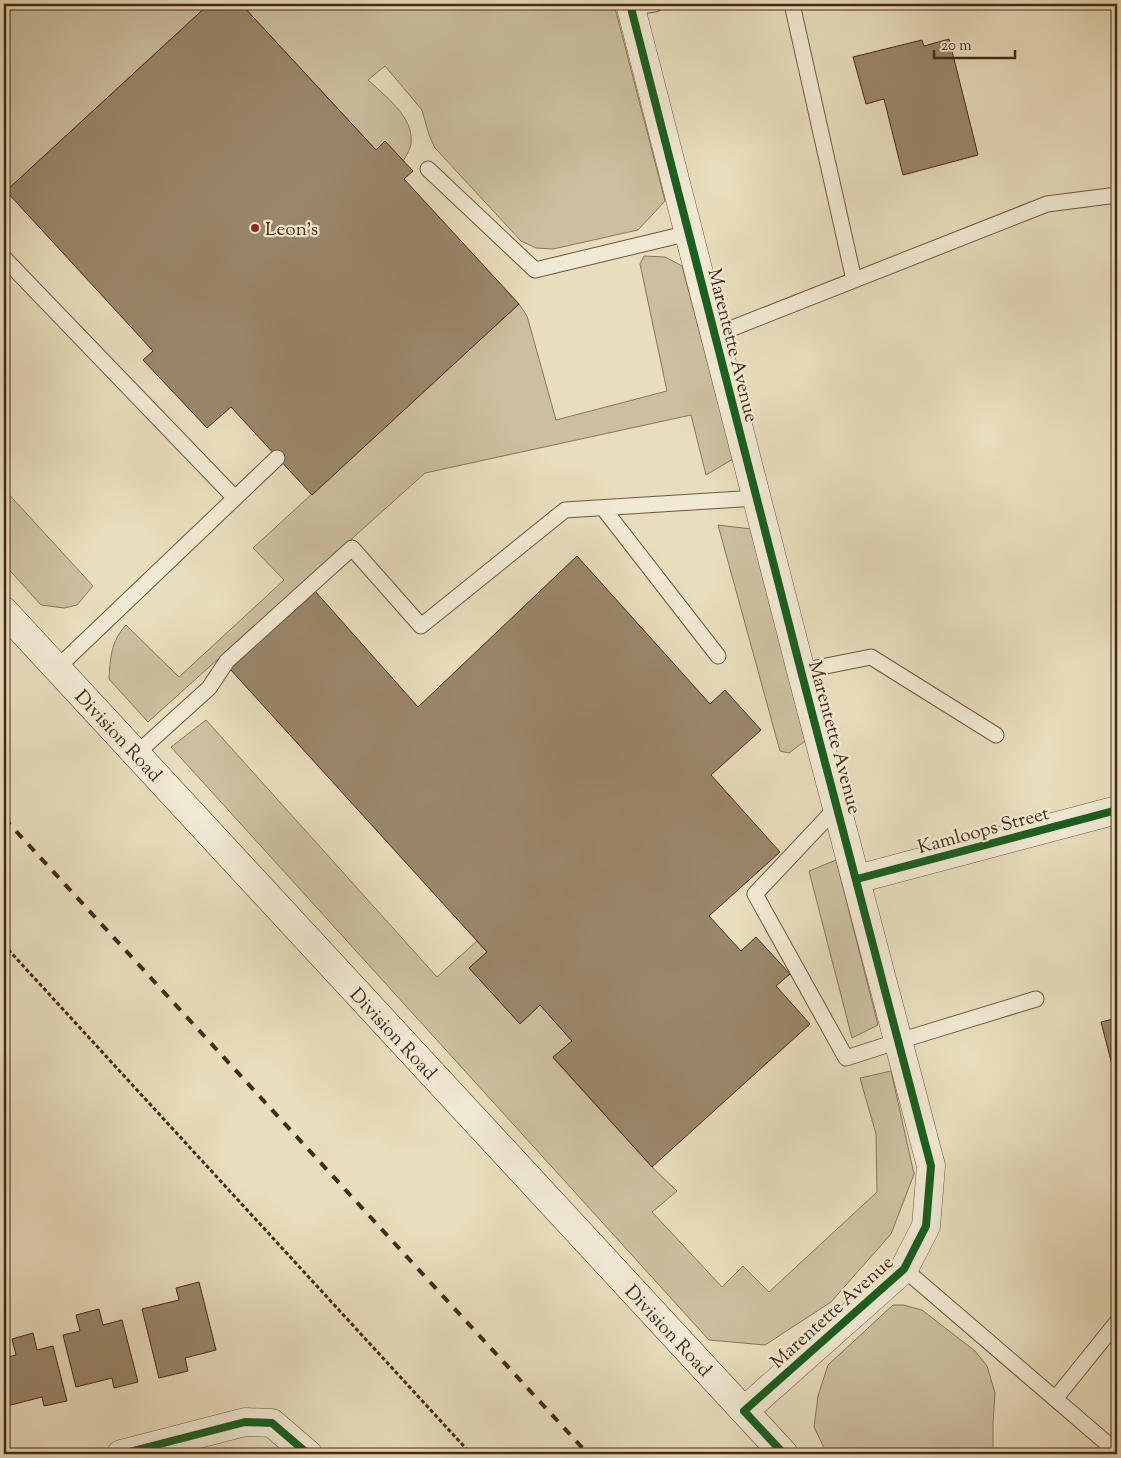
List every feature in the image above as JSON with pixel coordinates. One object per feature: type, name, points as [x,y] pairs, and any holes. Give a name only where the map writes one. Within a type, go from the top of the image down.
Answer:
[{"type":"street","name":"Marentette Avenue","points":[[639,5],[689,233],[756,498],[931,1166],[926,1226],[904,1269],[744,1411]]},
{"type":"street","name":"Division Road","points":[[4,611],[784,1454]]},
{"type":"street","name":"Kamloops Street","points":[[857,879],[1117,810]]},
{"type":"street","points":[[121,1454],[245,1422],[272,1423],[308,1454]]},
{"type":"lane","points":[[792,4],[854,280]]},
{"type":"lane","points":[[428,169],[535,270],[689,233]]},
{"type":"lane","points":[[715,335],[1047,204],[1117,195]]},
{"type":"lane","points":[[4,258],[235,498]]},
{"type":"lane","points":[[56,668],[277,458]]},
{"type":"lane","points":[[136,754],[209,688],[227,661],[352,548],[421,626],[566,510],[756,498]]},
{"type":"lane","points":[[603,508],[718,656]]},
{"type":"lane","points":[[801,671],[871,657],[996,734]]},
{"type":"lane","points":[[837,807],[755,894],[846,1058],[1036,999]]},
{"type":"lane","points":[[904,1269],[1117,1452]]},
{"type":"lane","points":[[1055,1399],[1117,1322]]},
{"type":"path","points":[[4,945],[470,1454]]},
{"type":"shaded area","points":[[4,4],[209,4],[4,193]]},
{"type":"shaded area","points":[[241,4],[614,4],[665,201],[638,230],[553,249],[536,248],[521,241],[435,148],[422,110],[385,66],[368,80],[390,100],[408,124],[411,133],[411,145],[403,161],[385,141],[376,150]]},
{"type":"shaded area","points":[[644,256],[665,257],[682,266],[733,459],[706,475],[691,415],[425,473],[148,722],[109,679],[114,644],[126,625],[179,677],[284,580],[253,548],[519,304],[527,316],[556,420],[667,391],[640,264]]},
{"type":"shaded area","points":[[4,489],[93,586],[77,605],[64,608],[41,605],[4,564]]},
{"type":"shaded area","points":[[718,525],[751,529],[805,741],[789,753],[780,751]]},
{"type":"shaded area","points":[[206,720],[437,977],[477,941],[487,952],[469,968],[520,1023],[540,1005],[572,1041],[553,1058],[652,1167],[677,1191],[652,1212],[722,1287],[743,1266],[769,1292],[877,1192],[876,1134],[860,1078],[891,1071],[914,1174],[891,1234],[831,1302],[765,1345],[709,1340],[171,747]]},
{"type":"shaded area","points":[[836,860],[878,1025],[852,1038],[809,871]]},
{"type":"shaded area","points":[[893,1305],[903,1305],[922,1310],[975,1351],[987,1366],[995,1393],[993,1454],[827,1454],[814,1427],[818,1396],[828,1365]]},
{"type":"building","points":[[209,4],[241,4],[376,150],[385,141],[413,171],[404,179],[519,304],[312,495],[231,407],[207,428],[143,360],[153,351],[6,191]]},
{"type":"building","points":[[949,39],[978,155],[903,175],[884,99],[866,104],[853,57],[922,40],[924,46]]},
{"type":"building","points":[[577,556],[710,704],[725,690],[761,730],[711,775],[780,852],[709,916],[741,951],[756,937],[790,974],[776,986],[810,1024],[652,1167],[553,1057],[572,1041],[540,1005],[520,1024],[469,968],[487,952],[230,669],[314,590],[418,707]]},
{"type":"building","points":[[1117,1018],[1117,1084],[1101,1022]]},
{"type":"building","points":[[199,1282],[216,1350],[185,1358],[188,1371],[159,1378],[142,1309],[179,1300],[176,1288]]},
{"type":"building","points":[[99,1309],[103,1325],[122,1320],[138,1382],[114,1388],[112,1378],[76,1387],[63,1335],[80,1331],[76,1315]]},
{"type":"building","points":[[33,1333],[37,1350],[53,1346],[67,1401],[44,1406],[42,1397],[7,1406],[4,1394],[4,1358],[16,1355],[12,1339]]},
{"type":"railway","points":[[4,818],[588,1454]]},
{"type":"cycle path","points":[[630,4],[801,671],[931,1166],[926,1226],[904,1269],[744,1411],[784,1454]]},
{"type":"cycle path","points":[[857,879],[1117,810]]},
{"type":"cycle path","points":[[121,1454],[245,1422],[272,1423],[308,1454]]},
{"type":"place","name":"Leon's","points":[[255,228]]}]
